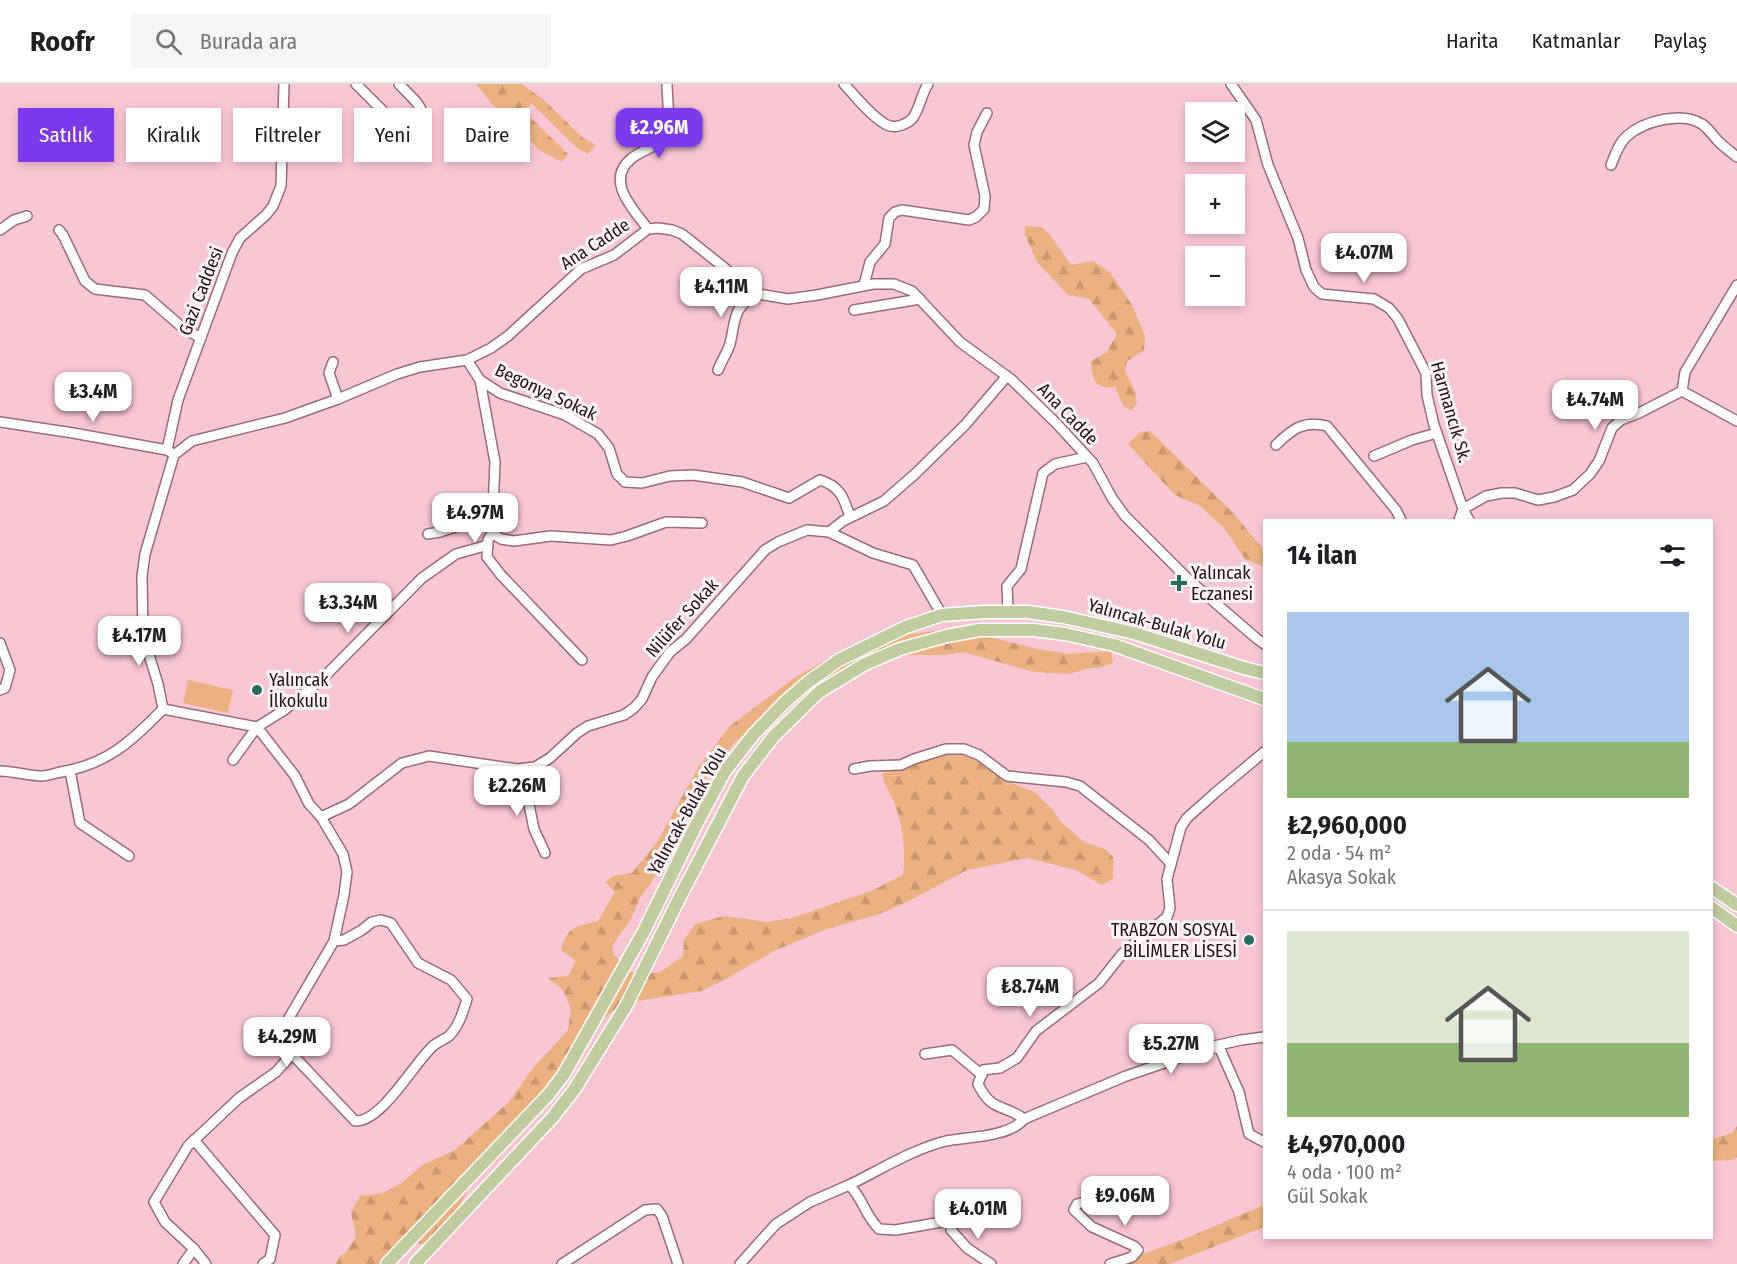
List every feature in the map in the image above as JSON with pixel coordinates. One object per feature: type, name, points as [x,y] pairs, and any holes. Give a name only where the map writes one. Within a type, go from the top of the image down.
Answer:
[{"type":"main road","name":"Yalıncak-Bulak Yolu","points":[[387,1264],[549,1094],[564,1074],[644,931],[725,771],[754,734],[785,702],[839,660],[906,627],[942,615],[1028,612],[1063,617],[1134,633],[1263,673]]},
{"type":"main road","name":"Yalıncak-Bulak Yolu","points":[[415,1264],[552,1118],[573,1090],[626,1006],[656,943],[743,776],[774,736],[819,692],[865,664],[900,649],[980,630],[1033,630],[1065,634],[1114,645],[1263,699]]},
{"type":"main road","points":[[1713,889],[1737,905]]},
{"type":"main road","points":[[1713,909],[1737,926]]},
{"type":"street","name":"Gazi Caddesi","points":[[171,453],[178,400],[232,253],[240,238],[273,206],[280,186],[284,84]]},
{"type":"street","points":[[356,84],[385,113],[416,138],[423,115],[421,107],[399,84]]},
{"type":"street","points":[[648,229],[627,201],[620,178],[622,169],[632,158],[656,145],[665,135],[668,128],[667,84]]},
{"type":"street","points":[[844,84],[890,127],[903,125],[911,120],[917,110],[921,94],[928,84]]},
{"type":"street","name":"Harmancık Sk.","points":[[1231,84],[1256,120],[1268,165],[1298,238],[1306,270],[1314,287],[1322,294],[1374,299],[1389,308],[1398,319],[1426,373],[1427,395],[1437,433],[1468,519]]},
{"type":"street","points":[[864,285],[870,262],[885,244],[889,218],[895,212],[902,210],[969,220],[984,209],[985,196],[974,145],[977,132],[987,113]]},
{"type":"street","points":[[1611,165],[1626,136],[1642,126],[1657,120],[1687,118],[1704,125],[1737,157]]},
{"type":"street","points":[[0,230],[14,220],[27,216]]},
{"type":"street","name":"Ana Cadde","points":[[171,453],[192,441],[285,418],[420,367],[467,360],[508,336],[581,269],[614,255],[648,229],[672,230],[682,234],[737,280],[758,294],[788,299],[873,284],[894,284],[912,291],[960,342],[1007,376],[1056,423],[1093,463],[1112,498],[1125,516],[1207,596],[1263,643]]},
{"type":"street","points":[[60,230],[85,281],[95,289],[146,295],[183,328],[201,338]]},
{"type":"street","points":[[1682,391],[1685,372],[1737,285]]},
{"type":"street","points":[[718,370],[729,347],[738,310],[746,300],[758,294]]},
{"type":"street","points":[[854,310],[920,299]]},
{"type":"street","name":"Begonya Sokak","points":[[467,360],[480,380],[500,393],[565,415],[598,434],[609,448],[617,474],[625,482],[642,483],[670,476],[693,475],[742,482],[789,498],[820,480],[832,483],[839,491],[850,517]]},
{"type":"street","points":[[333,362],[328,373],[338,399]]},
{"type":"street","points":[[829,532],[850,517],[884,501],[915,474],[965,425],[1007,376]]},
{"type":"street","points":[[480,380],[495,462],[492,533],[488,540],[487,557],[501,575],[582,660]]},
{"type":"street","points":[[1682,391],[1737,420]]},
{"type":"street","points":[[1459,519],[1463,509],[1486,496],[1515,493],[1538,500],[1573,490],[1599,462],[1612,428],[1621,420],[1655,406],[1682,391]]},
{"type":"street","points":[[0,422],[73,432],[171,453],[170,470],[145,554],[142,576],[143,635],[163,709]]},
{"type":"street","points":[[1276,445],[1288,432],[1302,426],[1317,423],[1328,426],[1396,510],[1400,519]]},
{"type":"street","points":[[1374,456],[1412,440],[1437,433]]},
{"type":"street","points":[[1008,612],[1007,586],[1021,569],[1043,473],[1055,464],[1087,457]]},
{"type":"street","points":[[428,534],[493,514]]},
{"type":"street","points":[[492,533],[501,539],[514,540],[551,536],[610,540],[666,522],[702,523]]},
{"type":"street","name":"Nilüfer Sokak","points":[[321,817],[349,804],[402,763],[429,756],[517,769],[536,767],[588,726],[624,715],[634,708],[642,699],[651,677],[670,652],[686,639],[765,550],[807,530],[829,532]]},
{"type":"street","points":[[829,532],[873,552],[913,565],[942,615]]},
{"type":"street","points":[[233,760],[257,727],[283,711],[322,679],[422,578],[456,554],[488,545]]},
{"type":"street","points":[[0,643],[10,670],[5,688],[0,690]]},
{"type":"street","points":[[163,709],[257,727],[295,776],[309,804],[321,817],[343,854],[347,872],[334,941],[286,1023],[292,1054],[355,1121],[362,1121],[386,1104],[433,1045],[448,1036],[461,1018],[467,999],[451,980],[418,963],[391,923],[381,920],[372,922],[344,940],[334,941]]},
{"type":"street","points":[[0,771],[42,776],[92,764],[112,754],[142,730],[163,709]]},
{"type":"street","points":[[854,769],[901,765],[946,749],[964,749],[979,755],[1007,776],[1065,782],[1080,786],[1149,840],[1171,864]]},
{"type":"street","points":[[1024,1119],[1017,1113],[993,1105],[984,1095],[978,1084],[983,1070],[1000,1068],[1017,1058],[1036,1031],[1099,983],[1122,954],[1167,916],[1170,908],[1167,879],[1181,827],[1187,818],[1263,753]]},
{"type":"street","points":[[517,769],[534,829],[545,853]]},
{"type":"street","points":[[70,771],[80,823],[129,856]]},
{"type":"street","points":[[740,1264],[776,1224],[810,1202],[914,1153],[945,1142],[990,1136],[1125,1076],[1211,1047],[1263,1037]]},
{"type":"street","points":[[1211,1047],[1220,1049],[1239,1092],[1249,1134],[1263,1141]]},
{"type":"street","points":[[925,1054],[952,1050],[982,1075]]},
{"type":"street","points":[[206,1264],[194,1249],[165,1222],[154,1202],[188,1146],[239,1098],[276,1072],[292,1054]]},
{"type":"street","points":[[194,1140],[275,1235],[270,1259],[263,1264]]},
{"type":"street","points":[[849,1185],[858,1193],[863,1209],[879,1229],[896,1230],[953,1220],[964,1218],[975,1212]]},
{"type":"street","points":[[1110,1264],[1132,1257],[1138,1250],[1092,1227],[1074,1210],[1077,1204],[1144,1186]]},
{"type":"street","points":[[562,1264],[645,1210],[657,1209],[662,1216],[678,1264]]},
{"type":"street","points":[[953,1220],[951,1230],[967,1248],[991,1264]]},
{"type":"street","points":[[183,1264],[194,1249]]},
{"type":"green space","points":[[476,84],[521,84],[543,99],[583,138],[596,145],[588,154],[577,148],[531,103],[527,108],[497,108]]},
{"type":"green space","points":[[530,117],[568,154],[562,162],[539,150],[530,140]]},
{"type":"green space","points":[[1025,226],[1041,227],[1051,236],[1071,265],[1093,261],[1110,272],[1132,305],[1145,336],[1144,351],[1127,361],[1125,371],[1135,391],[1137,403],[1131,411],[1123,405],[1115,387],[1099,385],[1092,373],[1091,361],[1107,352],[1117,334],[1089,299],[1068,295],[1037,262],[1025,235]]},
{"type":"green space","points":[[1150,431],[1234,514],[1263,549],[1263,567],[1245,559],[1224,528],[1200,506],[1175,495],[1128,444],[1140,432]]},
{"type":"green space","points":[[946,630],[1069,654],[1111,651],[1113,663],[1069,674],[1034,672],[963,652],[946,655],[904,655],[851,665],[801,699],[768,715],[735,742],[702,784],[662,866],[640,898],[631,919],[612,946],[614,955],[631,972],[659,973],[683,956],[684,940],[695,924],[724,916],[767,922],[792,918],[871,891],[903,875],[904,846],[901,827],[882,774],[947,753],[964,753],[1003,779],[1036,793],[1060,821],[1084,842],[1105,849],[1113,857],[1113,879],[1102,885],[1076,870],[1028,858],[967,870],[880,914],[824,930],[774,951],[701,991],[625,1003],[604,1018],[555,1087],[533,1109],[498,1160],[472,1181],[448,1230],[430,1244],[404,1243],[380,1264],[336,1264],[356,1237],[351,1212],[360,1196],[383,1193],[403,1182],[422,1165],[455,1150],[509,1102],[532,1069],[568,1030],[571,1009],[563,990],[548,978],[568,976],[576,961],[561,950],[566,936],[578,926],[598,921],[615,892],[605,882],[614,876],[632,873],[657,842],[699,766],[731,725],[797,676],[848,648],[885,637]]},
{"type":"green space","points":[[188,680],[233,690],[228,713],[183,703]]},
{"type":"green space","points":[[1737,1126],[1737,1157],[1732,1160],[1713,1161],[1713,1139],[1732,1133]]},
{"type":"green space","points":[[1263,1205],[1263,1227],[1170,1264],[1116,1264],[1187,1238]]},
{"type":"place","name":"Yalıncak Eczanesi","points":[[1179,583]]},
{"type":"place","name":"Yalıncak İlkokulu","points":[[257,690]]},
{"type":"place","name":"TRABZON SOSYAL BİLİMLER LİSESİ","points":[[1249,940]]}]
